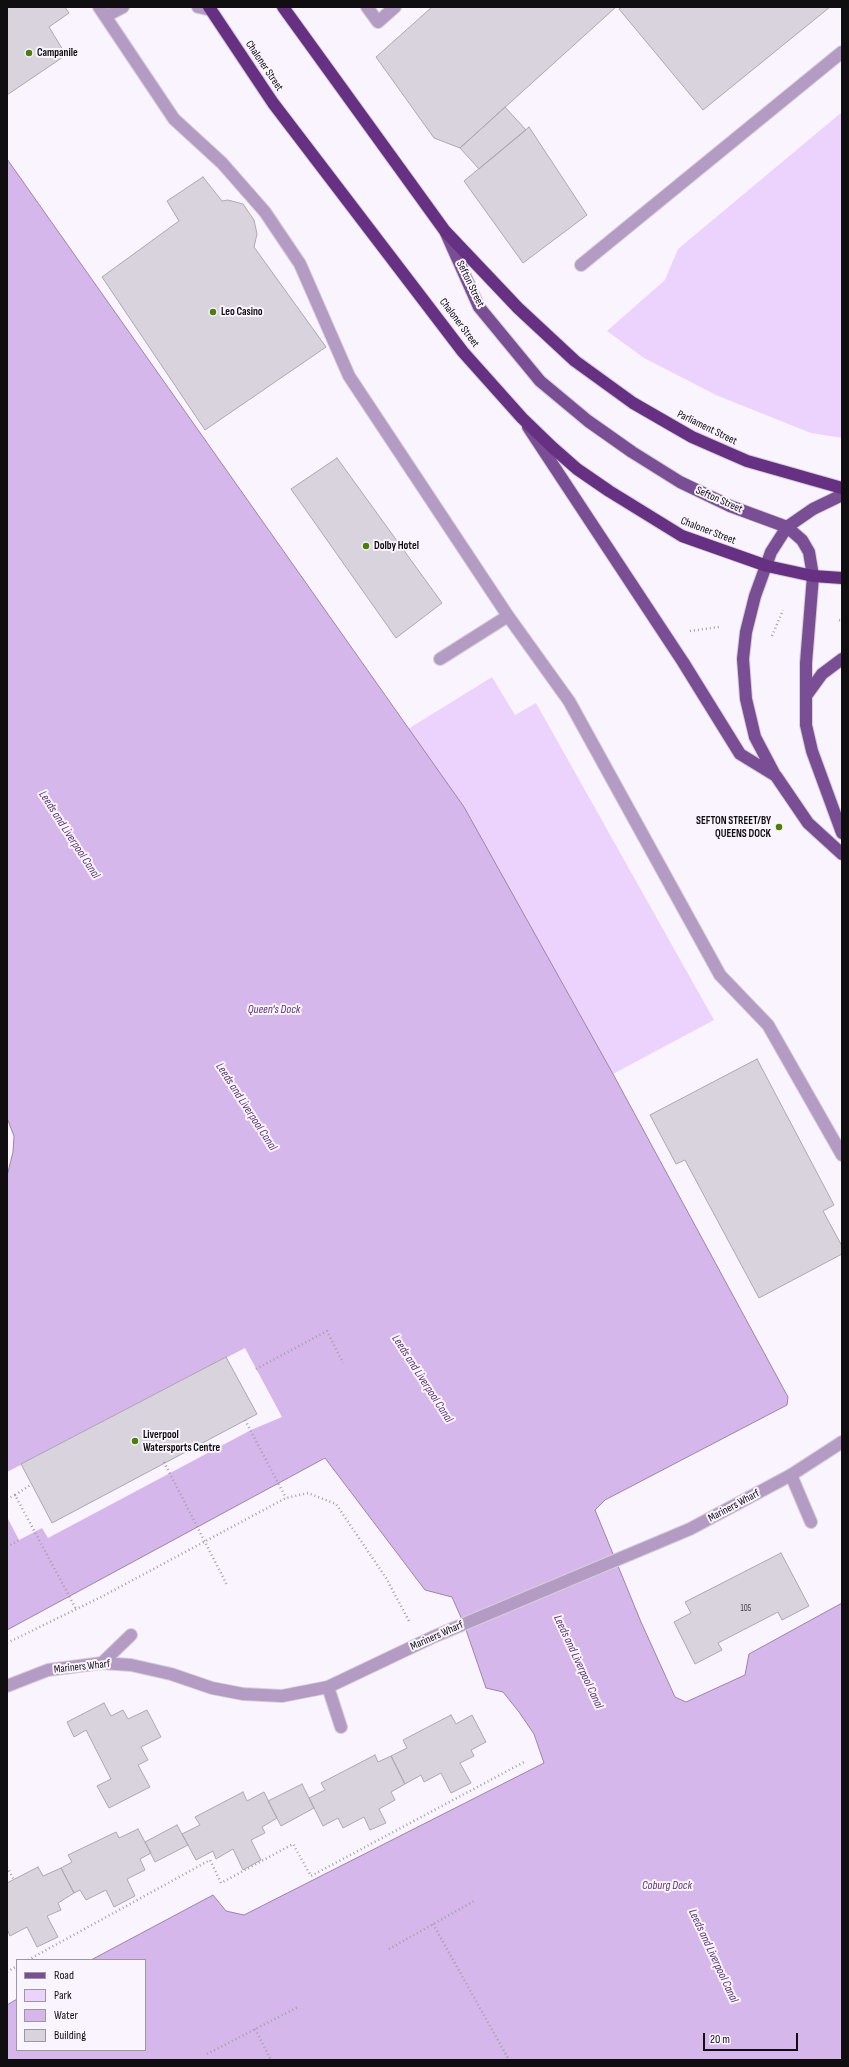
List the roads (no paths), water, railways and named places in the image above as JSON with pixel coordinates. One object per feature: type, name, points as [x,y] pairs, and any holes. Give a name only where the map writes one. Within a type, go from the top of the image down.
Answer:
[{"type":"highway","points":[[283,7],[445,232]]},
{"type":"highway","name":"Chaloner Street","points":[[210,9],[273,103],[464,352],[522,418],[577,468],[642,513],[682,536],[767,566]]},
{"type":"highway","name":"Parliament Street","points":[[445,232],[518,308],[575,361],[633,403],[692,437],[747,461],[842,488]]},
{"type":"highway","points":[[767,566],[812,576],[842,578]]},
{"type":"main road","name":"Sefton Street","points":[[445,232],[479,307],[540,380],[588,421],[632,452],[680,482],[730,506],[787,527],[802,540],[809,552],[812,576],[806,725],[812,751],[842,833]]},
{"type":"main road","points":[[522,418],[683,662],[740,754],[776,776]]},
{"type":"main road","points":[[842,495],[813,509],[787,527],[771,552],[755,596],[746,632],[743,659],[746,699],[755,737],[776,776],[808,823],[842,854]]},
{"type":"main road","points":[[806,696],[822,674],[842,659]]},
{"type":"street","points":[[123,7],[103,12],[174,119],[222,163],[255,201],[300,264],[349,376],[508,616],[569,701],[720,975],[768,1025],[842,1155]]},
{"type":"street","points":[[198,7],[210,9]]},
{"type":"street","points":[[367,7],[378,22],[395,7]]},
{"type":"street","points":[[581,265],[842,52]]},
{"type":"street","points":[[440,659],[508,616]]},
{"type":"street","name":"Mariners Wharf","points":[[7,1686],[48,1670],[102,1663],[131,1665],[171,1674],[212,1688],[242,1694],[282,1696],[328,1687],[433,1637],[634,1555],[690,1530],[791,1475],[842,1442]]},
{"type":"street","points":[[791,1475],[811,1522]]},
{"type":"street","points":[[102,1663],[132,1635]]},
{"type":"street","points":[[328,1687],[341,1727]]},
{"type":"water","name":"Queen's Dock","points":[[7,159],[464,807],[613,1074],[788,1397],[787,1405],[605,1500],[595,1510],[641,1622],[675,1697],[686,1702],[745,1675],[749,1654],[842,1603],[842,2060],[7,2060],[7,2005],[16,2000],[16,2051],[146,2051],[146,1959],[93,1959],[213,1895],[226,1911],[244,1915],[544,1763],[534,1734],[519,1712],[503,1692],[486,1688],[464,1624],[452,1597],[425,1590],[325,1458],[7,1630],[7,1176],[13,1152],[14,1136],[7,1118]]},
{"type":"place","name":"Campanile","points":[[29,53]]},
{"type":"place","name":"Leo Casino","points":[[213,312]]},
{"type":"place","name":"Dolby Hotel","points":[[366,546]]},
{"type":"place","name":"SEFTON STREET/BY QUEENS DOCK","points":[[779,827]]},
{"type":"place","name":"Liverpool Watersports Centre","points":[[135,1441]]},
{"type":"water label","name":"Leeds and Liverpool Canal","points":[[69,835]]},
{"type":"water label","name":"Leeds and Liverpool Canal","points":[[246,1107]]},
{"type":"water label","name":"Leeds and Liverpool Canal","points":[[422,1379]]},
{"type":"water label","name":"Leeds and Liverpool Canal","points":[[578,1662]]},
{"type":"water label","name":"Coburg Dock","points":[[667,1886]]},
{"type":"water label","name":"Leeds and Liverpool Canal","points":[[713,1956]]}]
